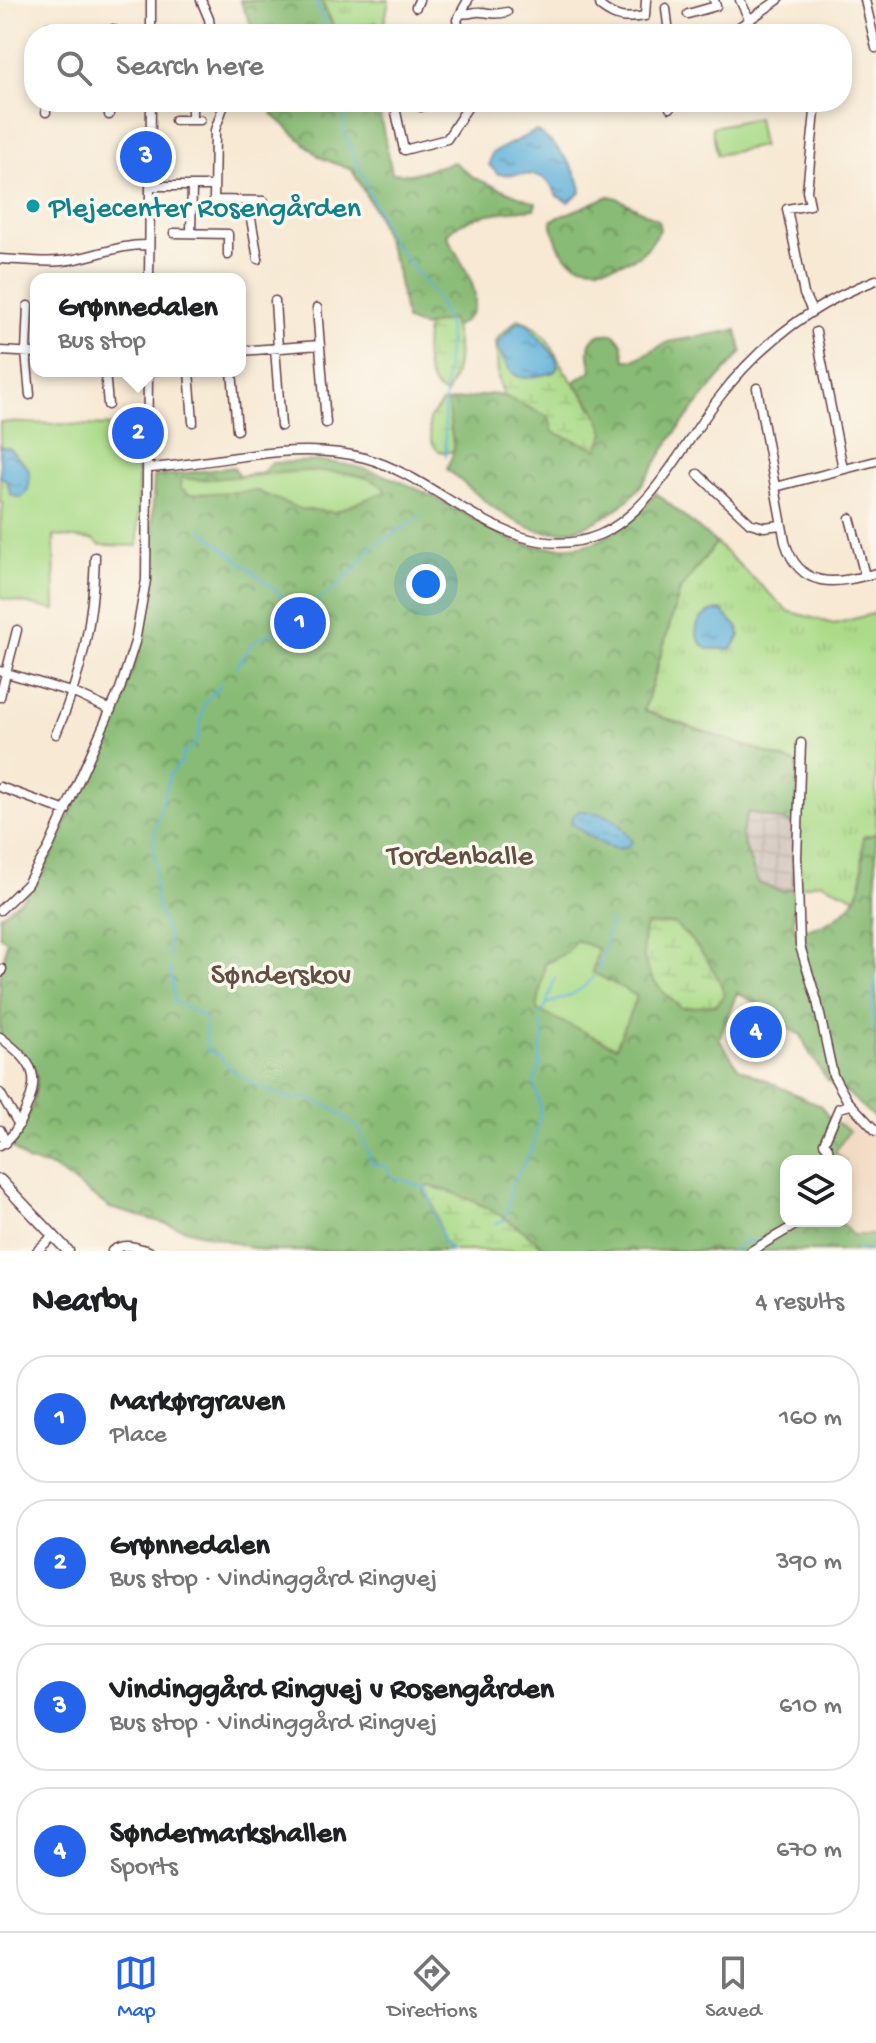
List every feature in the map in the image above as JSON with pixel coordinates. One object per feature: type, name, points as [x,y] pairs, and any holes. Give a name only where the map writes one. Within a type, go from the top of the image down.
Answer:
[{"type":"main road","points":[[0,1172],[68,1251]]},
{"type":"main road","points":[[0,1180],[35,1214]]},
{"type":"main road","points":[[54,1235],[74,1251]]},
{"type":"street","points":[[151,0],[151,24]]},
{"type":"street","points":[[201,0],[210,24]]},
{"type":"street","points":[[457,24],[468,0]]},
{"type":"street","points":[[599,0],[601,7],[614,17],[624,19],[645,16],[645,2],[665,10],[667,24]]},
{"type":"street","points":[[688,14],[716,6],[714,0]]},
{"type":"street","points":[[740,0],[748,23],[778,0]]},
{"type":"street","points":[[865,0],[876,48]]},
{"type":"street","points":[[462,13],[482,12],[490,16],[507,12]]},
{"type":"street","points":[[149,273],[151,112]]},
{"type":"street","points":[[175,120],[196,120],[194,112]]},
{"type":"street","points":[[221,112],[215,130],[214,200],[264,201]]},
{"type":"street","points":[[396,112],[404,150],[447,139],[464,112]]},
{"type":"street","points":[[812,311],[804,294],[787,209],[810,205],[807,191],[816,112]]},
{"type":"street","points":[[150,186],[214,186]]},
{"type":"street","points":[[191,233],[192,186]]},
{"type":"street","points":[[248,201],[250,231],[258,259]]},
{"type":"street","points":[[174,233],[228,234],[228,255]]},
{"type":"street","points":[[0,259],[58,261],[86,257],[119,246],[149,245]]},
{"type":"street","points":[[148,468],[292,452],[330,451],[382,463],[523,538],[557,543],[584,540],[614,527],[642,504],[739,374],[774,338],[812,311],[876,280]]},
{"type":"street","points":[[275,301],[281,426]]},
{"type":"street","points":[[28,306],[26,352],[30,395]]},
{"type":"street","points":[[317,308],[326,423]]},
{"type":"street","points":[[816,332],[843,469]]},
{"type":"street","points":[[246,351],[320,345]]},
{"type":"street","points":[[0,351],[30,352]]},
{"type":"street","points":[[106,377],[108,405]]},
{"type":"street","points":[[0,910],[37,870],[111,710],[135,642],[144,596],[148,377]]},
{"type":"street","points":[[189,377],[193,422]]},
{"type":"street","points":[[233,377],[237,430]]},
{"type":"street","points":[[757,388],[789,555],[804,573],[826,582],[840,582],[876,573]]},
{"type":"street","points":[[775,487],[876,461]]},
{"type":"street","points":[[698,474],[750,523],[764,527],[781,525]]},
{"type":"street","points":[[850,518],[865,576]]},
{"type":"street","points":[[56,734],[74,693],[90,624],[95,557]]},
{"type":"street","points":[[0,697],[3,672],[17,630]]},
{"type":"street","points":[[3,672],[74,693],[111,710]]},
{"type":"street","points":[[801,743],[798,934],[833,1075],[851,1105],[876,1131]]},
{"type":"street","points":[[0,787],[66,811]]},
{"type":"street","points":[[0,1037],[30,1066],[35,1079],[31,1100],[19,1125],[3,1144]]},
{"type":"street","points":[[0,1093],[19,1125]]},
{"type":"street","points":[[829,1155],[824,1143],[839,1108],[851,1105]]},
{"type":"street","points":[[0,1130],[3,1144]]},
{"type":"street","points":[[751,1251],[792,1227]]},
{"type":"street","points":[[37,1251],[54,1235]]},
{"type":"street","points":[[112,1251],[119,1246],[149,1251]]},
{"type":"shaded area","points":[[748,812],[796,824],[793,889],[781,891],[758,883],[741,835]]},
{"type":"shaded area","points":[[850,1110],[876,1137],[876,1235],[852,1235],[845,1227],[852,1227],[852,1155],[835,1152],[849,1131],[840,1124],[840,1118]]},
{"type":"green space","points":[[240,0],[321,0],[332,24],[251,24]]},
{"type":"green space","points":[[321,0],[389,0],[384,24],[332,24]]},
{"type":"green space","points":[[273,112],[379,112],[392,173],[411,174],[454,162],[474,178],[536,203],[534,209],[477,217],[447,234],[475,296],[474,307],[467,318],[454,327],[450,319],[423,327],[406,321],[397,270],[376,213],[352,170],[321,158]]},
{"type":"green space","points":[[757,118],[762,146],[717,155],[712,127]]},
{"type":"green space","points":[[609,196],[658,220],[660,230],[642,253],[624,262],[592,267],[572,261],[558,244],[552,220]]},
{"type":"green space","points":[[451,319],[458,357],[446,395],[432,383],[429,375],[425,355],[426,335],[427,326]]},
{"type":"green space","points":[[518,319],[529,323],[543,335],[594,409],[605,433],[598,449],[553,432],[549,417],[504,396],[498,378],[496,339]]},
{"type":"green space","points":[[737,330],[742,352],[670,440],[631,497],[598,520],[558,532],[531,528],[497,510],[447,469],[454,451],[447,402],[492,394],[504,396],[550,417],[605,433],[594,408],[574,382],[592,370],[590,343],[598,335],[614,334],[622,343],[625,360],[634,360],[668,342]]},
{"type":"green space","points":[[447,402],[454,451],[446,452],[433,444],[429,419],[442,403]]},
{"type":"green space","points":[[0,422],[138,427],[138,546],[100,545],[94,540],[54,536],[55,610],[0,598],[3,504],[0,503]]},
{"type":"green space","name":"Sønderskov","points":[[316,461],[370,470],[419,490],[515,542],[559,548],[577,547],[610,535],[656,493],[716,543],[680,590],[644,711],[798,764],[796,824],[748,812],[741,835],[758,883],[781,891],[793,889],[794,930],[825,923],[847,909],[862,882],[863,837],[876,834],[876,1120],[849,1094],[828,1081],[801,1035],[778,1023],[772,1011],[737,993],[719,1039],[739,1068],[821,1106],[828,1117],[849,1131],[835,1152],[838,1155],[780,1155],[780,1227],[845,1227],[852,1235],[876,1235],[876,1251],[548,1251],[492,1211],[428,1186],[425,1194],[433,1204],[451,1247],[447,1251],[264,1251],[110,1208],[52,1167],[28,1162],[12,1147],[33,1104],[37,1078],[0,1035],[0,979],[7,941],[0,936],[0,916],[22,899],[44,870],[100,750],[139,652],[149,603],[154,477],[234,467],[239,476],[262,473],[271,463]],"holes":[[[646,925],[686,934],[701,954],[646,965],[643,937]],[[598,949],[592,972],[545,964],[567,952]]]},
{"type":"green space","points":[[305,471],[360,476],[379,484],[386,491],[335,512],[300,509],[257,491],[189,494],[180,488],[181,478],[200,480]]},
{"type":"green space","points":[[716,543],[788,611],[834,624],[876,613],[876,834],[863,837],[862,885],[857,898],[820,882],[793,889],[798,764],[644,711],[680,590]]},
{"type":"green space","points":[[674,924],[697,948],[716,975],[725,995],[716,1005],[682,1008],[662,991],[649,972],[643,951],[646,925]]},
{"type":"green space","points":[[576,940],[598,949],[592,972],[637,996],[616,1047],[537,1010],[545,964],[567,952]]},
{"type":"green space","points":[[428,1186],[460,1195],[492,1211],[523,1230],[548,1251],[447,1251],[450,1247],[444,1244],[433,1204],[425,1194]]},
{"type":"water","points":[[536,131],[558,149],[576,175],[581,192],[568,202],[557,196],[552,186],[540,176],[498,174],[489,165],[492,153]]},
{"type":"water","points":[[517,322],[526,322],[555,356],[558,367],[554,372],[523,378],[512,373],[497,343]]},
{"type":"water","points":[[0,446],[9,448],[28,468],[29,484],[21,498],[11,495],[7,481],[0,476]]},
{"type":"water","points":[[721,610],[738,628],[740,636],[732,649],[708,649],[698,637],[698,625],[706,615]]},
{"type":"water","points":[[579,811],[610,817],[632,841],[620,849],[602,844],[571,823],[572,817]]},
{"type":"waterway","points":[[315,0],[326,24]]},
{"type":"waterway","points":[[343,112],[344,131],[389,238],[436,296],[449,328],[444,409],[446,457]]},
{"type":"waterway","points":[[236,667],[252,643],[270,632],[283,634],[319,599],[341,584],[371,548],[422,515]]},
{"type":"waterway","points":[[201,529],[286,599]]},
{"type":"waterway","points":[[294,606],[301,613]]},
{"type":"waterway","points":[[169,958],[168,935],[156,904],[154,833],[170,774],[181,762],[183,753],[190,750],[197,740],[204,706],[221,685]]},
{"type":"waterway","points":[[598,969],[611,921]]},
{"type":"waterway","points":[[170,967],[175,1002],[203,1016],[209,1052],[218,1053],[232,1071],[254,1084],[294,1100],[305,1097],[330,1107],[359,1128],[372,1164],[386,1166],[392,1177],[427,1190],[444,1244],[451,1247],[447,1251]]},
{"type":"waterway","points":[[541,1014],[547,1004],[579,990],[594,976]]},
{"type":"waterway","points":[[547,1003],[555,977]]},
{"type":"waterway","points":[[873,1028],[872,1001],[876,977]]},
{"type":"waterway","points":[[506,1215],[513,1182],[533,1147],[539,1119],[540,1106],[534,1082],[544,1037],[540,1020]]},
{"type":"waterway","points":[[496,1223],[505,1220]]},
{"type":"waterway","points":[[732,1251],[743,1242],[760,1241],[776,1232]]},
{"type":"waterway","points":[[856,1251],[870,1248]]},
{"type":"place","name":"Vindinggård Ringvej v Rosengården","points":[[146,157]]},
{"type":"place","name":"Plejecenter Rosengården","points":[[33,206]]},
{"type":"place","name":"Grønnedalen","points":[[138,433]]},
{"type":"place","name":"Markørgraven","points":[[300,623]]},
{"type":"place","name":"Søndermarkshallen","points":[[756,1032]]},
{"type":"park label","name":"Tordenballe","points":[[460,854]]}]
